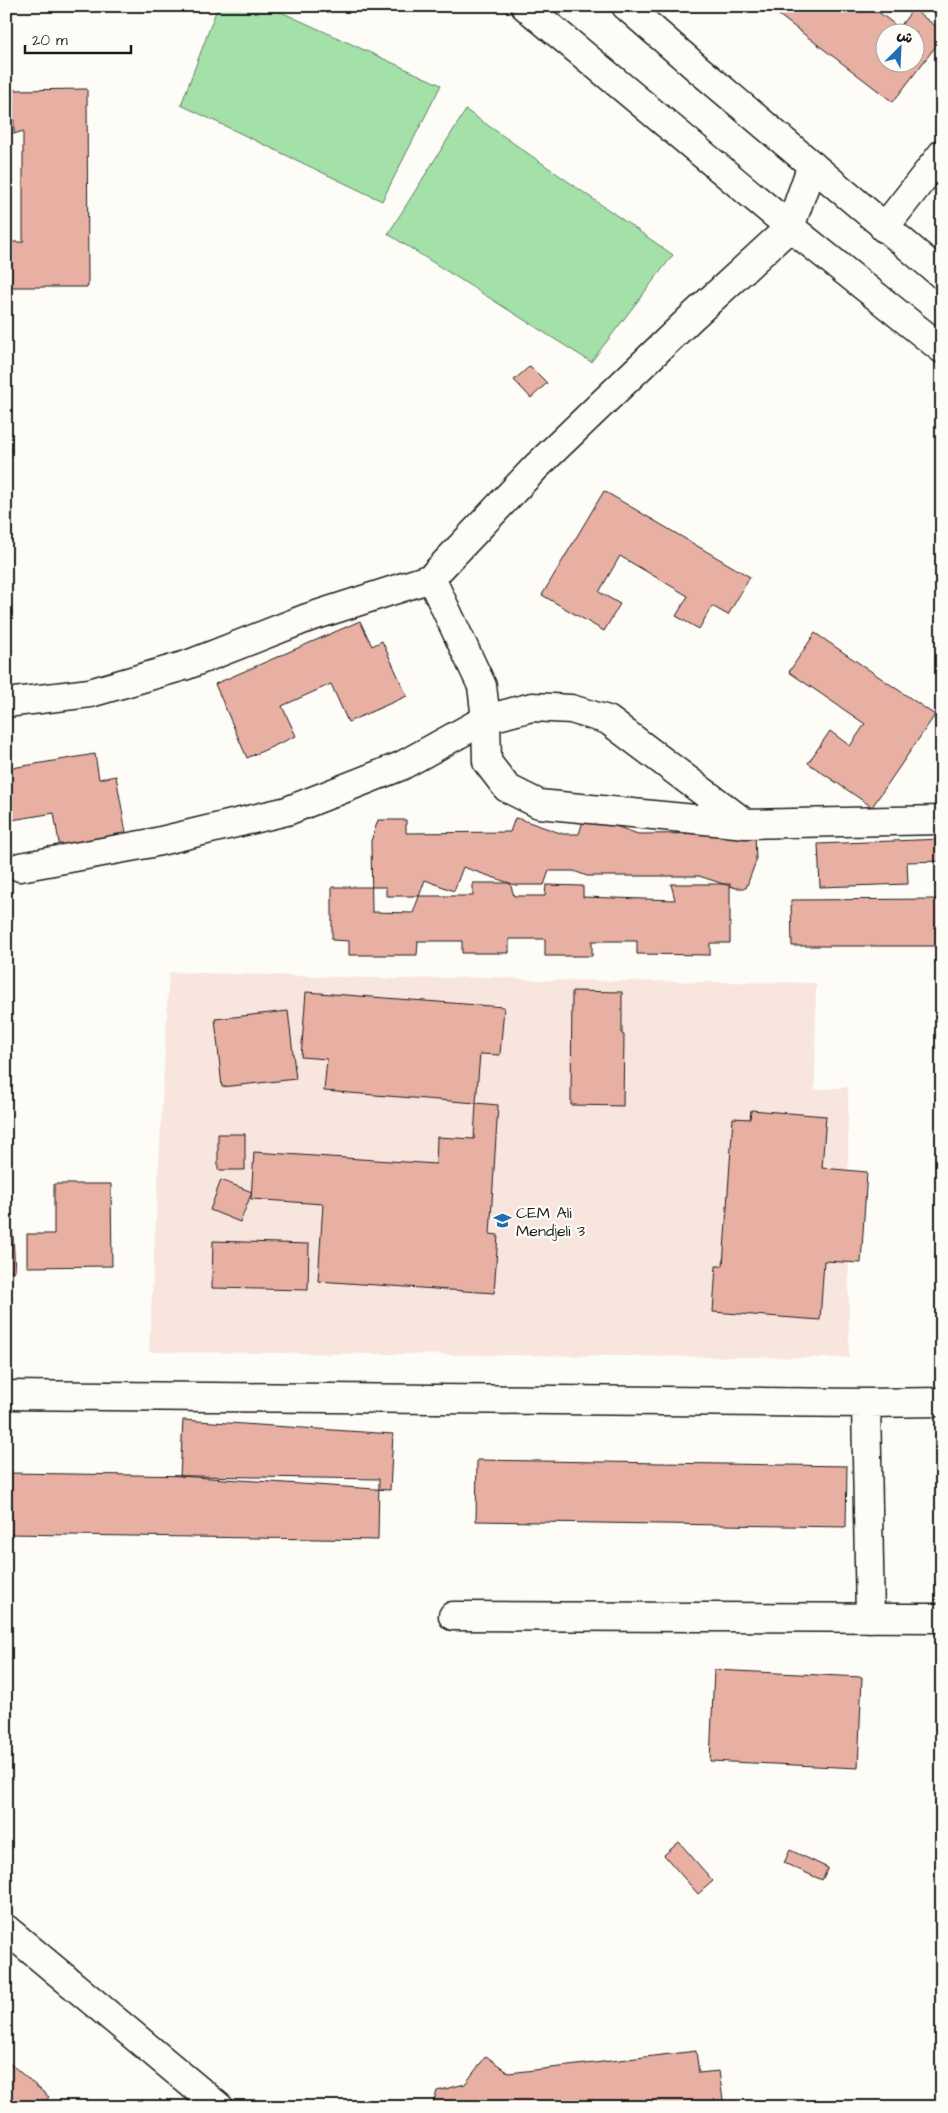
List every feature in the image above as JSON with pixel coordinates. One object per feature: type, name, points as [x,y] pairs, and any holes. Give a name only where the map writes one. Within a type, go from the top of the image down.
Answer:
[{"type":"street","points":[[525,6],[790,227],[942,349]]},
{"type":"street","points":[[626,6],[884,228],[942,275]]},
{"type":"street","points":[[884,228],[942,154]]},
{"type":"street","points":[[6,704],[90,693],[187,666],[307,618],[431,578],[536,467],[692,317],[790,227],[812,165]]},
{"type":"street","points":[[431,578],[482,686],[486,719],[486,762],[507,788],[539,804],[746,824],[942,820]]},
{"type":"street","points":[[20,867],[152,843],[287,811],[402,766],[486,719],[532,707],[571,708],[608,720],[746,824]]},
{"type":"street","points":[[6,1395],[866,1403],[942,1402]]},
{"type":"street","points":[[866,1403],[870,1618]]},
{"type":"street","points":[[452,1616],[942,1618]]},
{"type":"street","points":[[6,1929],[219,2107]]},
{"type":"shaded area","name":"CEM Ali Mendjeli 3","points":[[169,972],[403,979],[495,977],[532,980],[816,983],[815,1090],[848,1087],[849,1358],[149,1352]]},
{"type":"green space","points":[[218,6],[268,6],[441,85],[382,201],[181,105]]},
{"type":"green space","points":[[466,110],[673,255],[591,362],[388,234]]},
{"type":"building","points":[[767,6],[871,6],[891,22],[876,22],[876,72],[916,72],[893,102]]},
{"type":"building","points":[[913,9],[942,31],[942,38],[926,59],[926,22],[903,22]]},
{"type":"building","points":[[87,89],[88,287],[6,287],[6,242],[23,242],[23,131],[14,134],[13,90]]},
{"type":"building","points":[[530,366],[547,383],[531,398],[514,380]]},
{"type":"building","points":[[604,491],[750,577],[728,615],[712,606],[699,629],[676,616],[688,596],[620,556],[599,592],[620,604],[604,631],[542,595]]},
{"type":"building","points":[[360,621],[372,646],[382,641],[407,696],[348,722],[331,684],[282,706],[296,736],[247,758],[215,684]]},
{"type":"building","points":[[815,633],[935,715],[872,807],[808,763],[830,731],[850,746],[865,724],[789,672]]},
{"type":"building","points":[[95,754],[99,779],[116,776],[128,844],[61,855],[54,813],[6,821],[6,769]]},
{"type":"building","points":[[585,815],[638,834],[755,833],[756,861],[746,888],[736,888],[699,876],[587,876],[574,871],[549,871],[544,885],[515,885],[463,867],[454,891],[425,880],[413,913],[372,912],[371,841],[378,820],[406,820],[406,833],[510,832],[515,818],[563,834],[579,834]]},
{"type":"building","points":[[942,839],[942,861],[907,862],[908,884],[820,887],[818,844]]},
{"type":"building","points":[[473,883],[510,883],[514,896],[545,896],[546,885],[583,886],[583,897],[675,900],[671,884],[730,884],[730,943],[710,943],[710,955],[637,954],[637,941],[592,941],[592,956],[545,956],[545,939],[509,939],[509,953],[462,953],[462,941],[418,941],[417,955],[349,955],[349,941],[332,940],[332,887],[386,887],[386,896],[473,896]]},
{"type":"building","points":[[942,899],[942,946],[792,946],[791,900]]},
{"type":"building","points":[[572,991],[622,992],[622,1034],[624,1035],[623,1106],[571,1105]]},
{"type":"building","points":[[306,992],[504,1007],[500,1055],[480,1054],[476,1103],[324,1091],[327,1059],[301,1057]]},
{"type":"building","points":[[288,1011],[296,1079],[222,1087],[215,1019]]},
{"type":"building","points":[[476,1103],[498,1105],[490,1234],[498,1235],[494,1293],[318,1281],[323,1204],[251,1199],[254,1152],[436,1164],[437,1137],[474,1139]]},
{"type":"building","points":[[751,1110],[826,1116],[822,1168],[867,1172],[861,1263],[824,1261],[820,1320],[713,1312],[716,1266],[723,1266],[733,1118],[750,1119]]},
{"type":"building","points":[[218,1134],[245,1134],[245,1170],[218,1170]]},
{"type":"building","points":[[221,1180],[252,1192],[240,1222],[210,1210]]},
{"type":"building","points":[[54,1184],[111,1184],[112,1266],[27,1267],[27,1234],[54,1234]]},
{"type":"building","points":[[6,1220],[12,1220],[15,1271],[6,1271]]},
{"type":"building","points":[[213,1241],[309,1244],[308,1290],[212,1288]]},
{"type":"building","points":[[183,1420],[393,1434],[390,1490],[180,1476]]},
{"type":"building","points":[[477,1460],[847,1466],[846,1527],[476,1521]]},
{"type":"building","points":[[10,1473],[379,1479],[378,1540],[9,1534]]},
{"type":"building","points":[[938,1479],[942,1479],[942,1547],[941,1547]]},
{"type":"building","points":[[714,1670],[862,1677],[858,1768],[710,1761]]},
{"type":"building","points":[[679,1842],[713,1881],[698,1894],[664,1855]]},
{"type":"building","points":[[790,1850],[828,1868],[822,1880],[784,1863]]},
{"type":"building","points":[[696,2051],[699,2073],[719,2071],[724,2107],[432,2107],[437,2091],[465,2084],[486,2056],[509,2073]]},
{"type":"building","points":[[6,2060],[49,2097],[40,2107],[6,2107]]},
{"type":"place","name":"CEM Ali Mendjeli 3","points":[[502,1221]]}]
